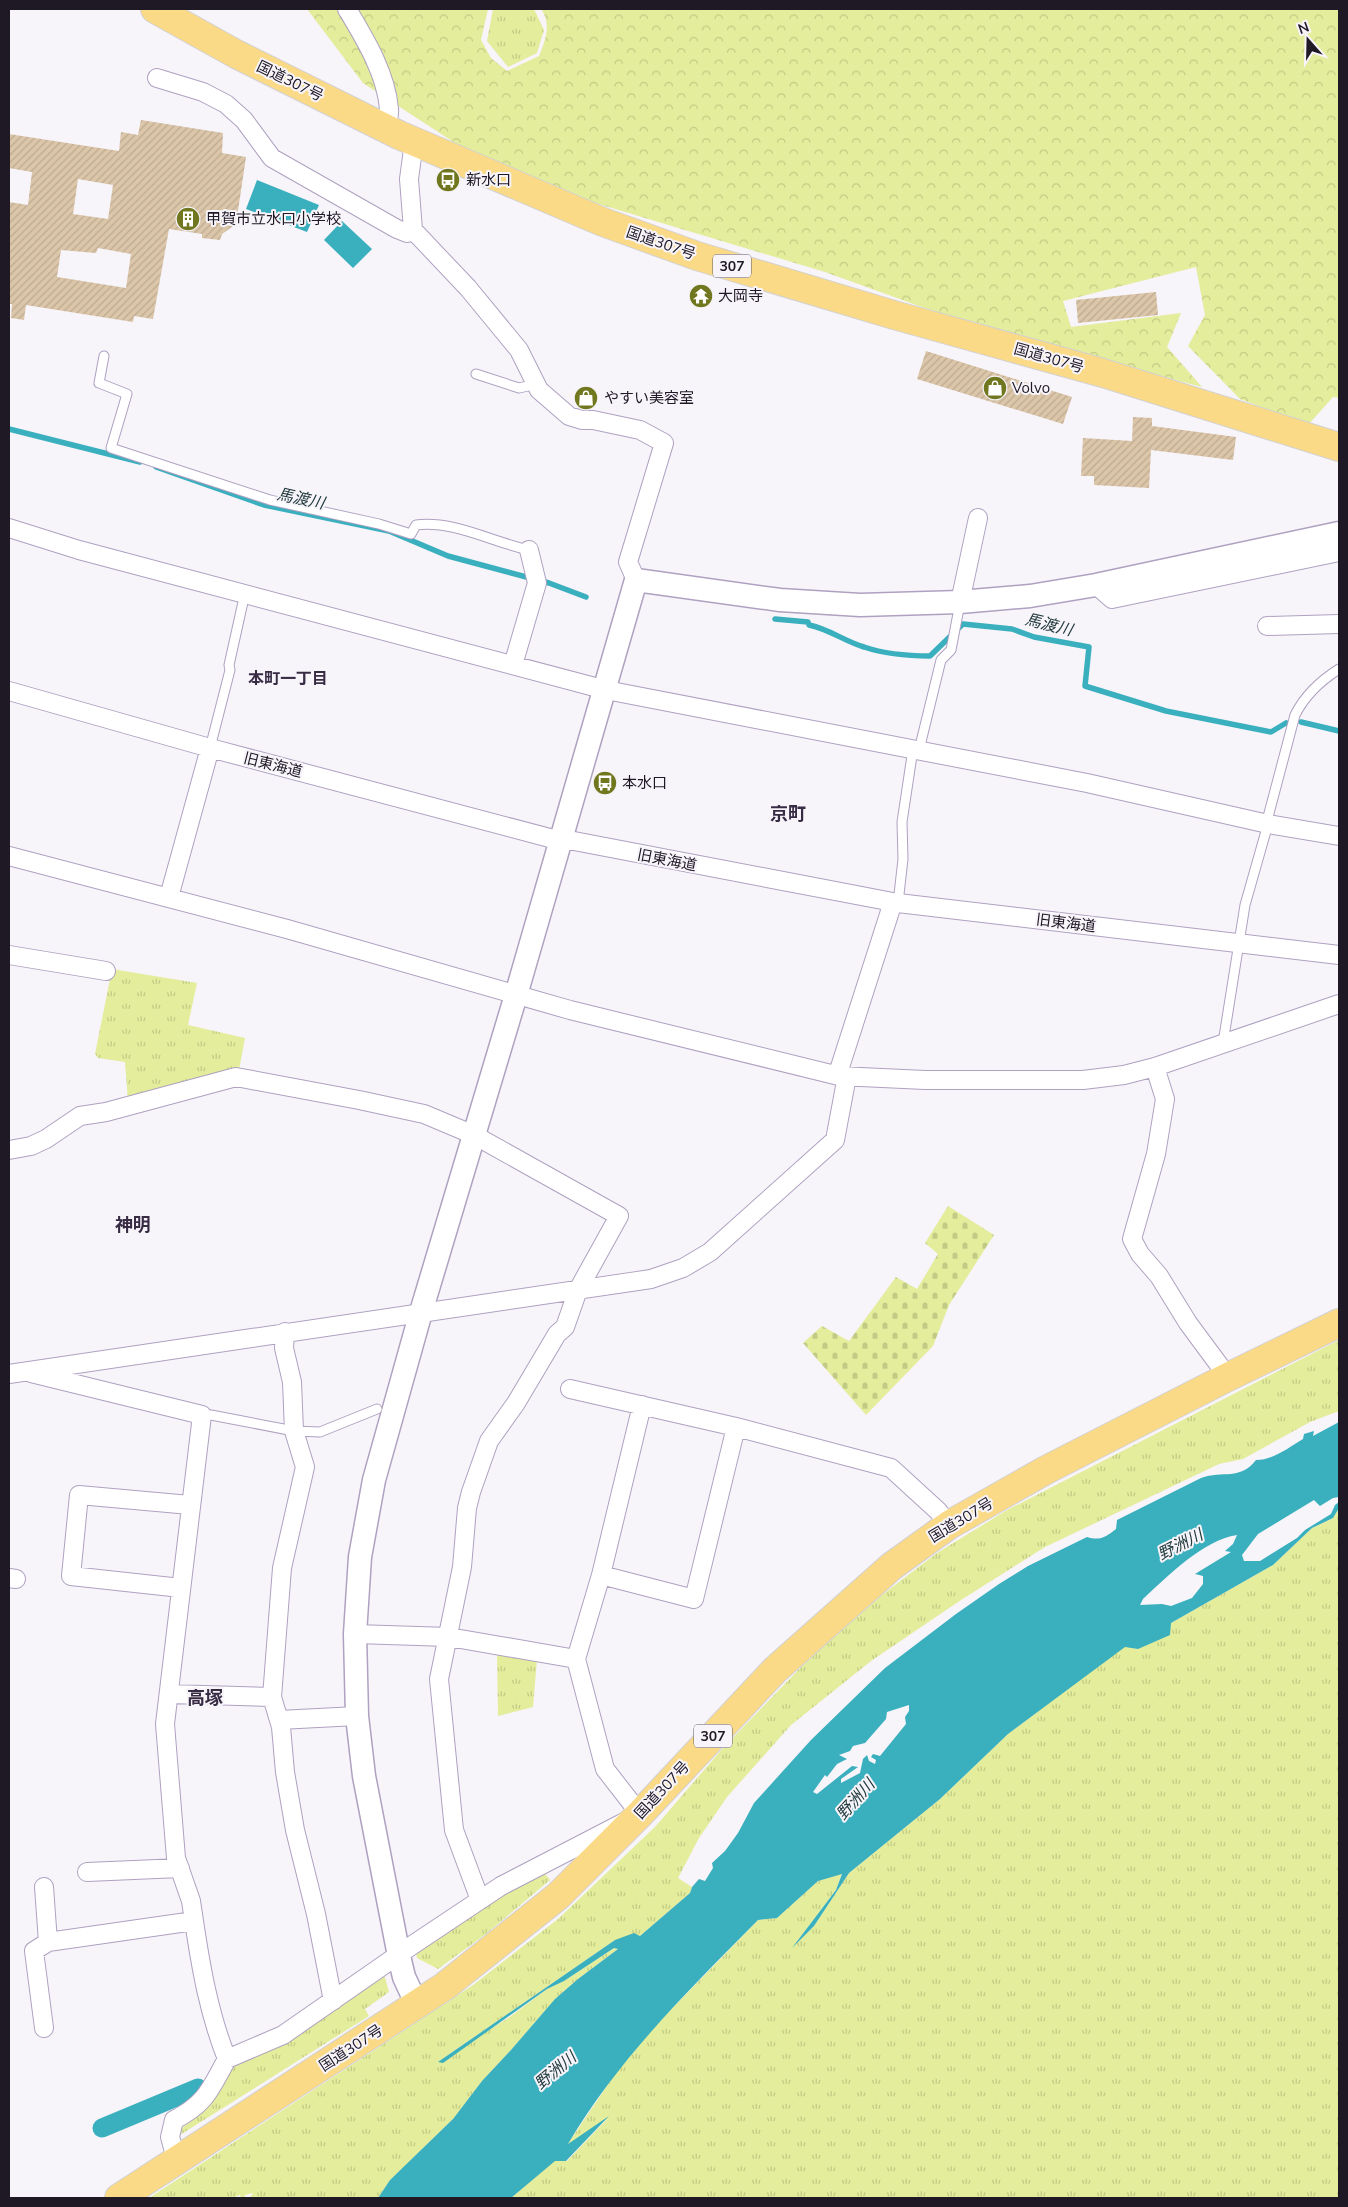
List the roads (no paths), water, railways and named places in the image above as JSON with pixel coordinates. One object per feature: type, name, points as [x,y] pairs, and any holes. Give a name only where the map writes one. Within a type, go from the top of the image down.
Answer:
[{"type":"highway","name":"国道307号","points":[[155,9],[236,54],[414,142],[603,222],[697,256],[894,315],[1103,373],[1339,447]]},
{"type":"highway","name":"国道307号","points":[[119,2198],[445,1986],[558,1896],[640,1814],[775,1670],[892,1566],[949,1525],[1046,1470],[1228,1377],[1339,1323]]},
{"type":"street","points":[[347,9],[368,46],[383,82],[389,110],[386,128]]},
{"type":"street","points":[[157,78],[203,92],[226,104],[244,120],[272,158],[398,229],[407,233],[413,230]]},
{"type":"street","points":[[414,142],[409,179],[413,230],[494,319],[519,350],[539,390],[569,416],[640,430],[664,443],[628,562],[636,580],[606,690],[421,1312],[374,1480],[360,1557],[355,1634],[357,1716],[366,1785],[399,1956],[404,1978],[417,2004]]},
{"type":"street","points":[[960,602],[978,518]]},
{"type":"street","points":[[9,528],[79,550],[606,690],[1087,783],[1268,824],[1339,836]]},
{"type":"street","points":[[636,580],[780,600],[860,605],[960,602],[1030,596],[1096,584],[1339,533]]},
{"type":"street","points":[[513,665],[536,578],[530,550]]},
{"type":"street","points":[[1096,584],[1112,599],[1339,552]]},
{"type":"street","points":[[1267,626],[1339,624]]},
{"type":"street","name":"旧東海道","points":[[9,691],[210,748],[560,841],[574,841],[896,903],[1339,955]]},
{"type":"street","points":[[169,897],[210,748]]},
{"type":"street","points":[[9,856],[169,897],[516,995],[652,1031],[843,1076],[925,1080],[1083,1080],[1124,1075],[1155,1067],[1339,1004]]},
{"type":"street","points":[[16,1373],[651,1279],[683,1268],[710,1252],[835,1140],[843,1076],[840,1067],[896,903]]},
{"type":"street","points":[[9,955],[106,971]]},
{"type":"street","points":[[1155,1067],[1165,1099],[1156,1154],[1132,1239],[1140,1254],[1159,1276],[1188,1323],[1228,1377]]},
{"type":"street","points":[[9,1150],[31,1146],[46,1139],[80,1116],[106,1112],[236,1078],[411,1110],[474,1135],[619,1216],[578,1290],[565,1327],[557,1334],[516,1403],[489,1441],[467,1508],[462,1567],[439,1679],[454,1830],[480,1900]]},
{"type":"street","points":[[284,1332],[284,1348],[292,1382],[294,1431],[305,1468],[282,1568],[272,1696],[279,1720],[292,1814],[316,1914],[332,2001]]},
{"type":"street","points":[[16,1373],[202,1416],[165,1724],[176,1858],[191,1901],[202,1976],[227,2058]]},
{"type":"street","points":[[570,1389],[736,1427],[891,1468],[926,1498],[949,1525]]},
{"type":"street","points":[[177,2162],[170,2136],[174,2120],[199,2104],[212,2088],[227,2058],[283,2035],[501,1886],[640,1814],[605,1769],[576,1659],[601,1575],[642,1405]]},
{"type":"street","points":[[601,1575],[694,1599],[736,1427]]},
{"type":"street","points":[[181,1588],[71,1576],[79,1495],[190,1504]]},
{"type":"street","points":[[355,1634],[449,1637],[576,1659]]},
{"type":"street","points":[[169,1694],[272,1696]]},
{"type":"street","points":[[279,1720],[357,1716]]},
{"type":"street","points":[[86,1872],[180,1868]]},
{"type":"street","points":[[44,1887],[48,1942]]},
{"type":"street","points":[[44,2028],[34,1951],[48,1942],[194,1921]]},
{"type":"lane","points":[[104,356],[99,383],[126,394],[111,448],[270,500],[379,524],[411,534],[416,525],[442,524],[505,545],[530,550]]},
{"type":"lane","points":[[476,374],[519,388],[528,386],[535,379]]},
{"type":"lane","points":[[210,748],[230,670],[229,665],[245,593]]},
{"type":"lane","points":[[896,903],[903,860],[902,822],[916,750],[941,660],[951,650],[960,602]]},
{"type":"lane","points":[[1223,1043],[1245,905],[1268,824],[1270,808],[1295,715],[1300,704],[1312,690],[1339,669]]},
{"type":"lane","points":[[202,1416],[211,1415],[294,1431],[320,1432],[377,1409]]},
{"type":"water","points":[[257,180],[319,205],[307,232],[246,209]]},
{"type":"water","points":[[342,221],[372,249],[353,268],[324,240]]},
{"type":"water","name":"野洲川","points":[[1339,1422],[1339,1497],[1333,1498],[1320,1506],[1314,1500],[1258,1534],[1242,1555],[1244,1561],[1260,1561],[1331,1514],[1335,1505],[1339,1502],[1339,1508],[1333,1518],[1312,1528],[1273,1565],[1171,1623],[1170,1635],[1138,1649],[1125,1647],[1008,1734],[940,1799],[849,1873],[814,1926],[792,1948],[836,1890],[842,1874],[818,1881],[777,1918],[758,1920],[681,1999],[632,2054],[609,2083],[568,2144],[609,2116],[566,2161],[555,2161],[511,2198],[378,2198],[390,2180],[453,2119],[482,2081],[555,1999],[618,1949],[614,1948],[564,1981],[547,1989],[443,2063],[438,2062],[615,1940],[634,1933],[640,1936],[690,1893],[692,1887],[699,1879],[705,1881],[713,1868],[712,1863],[725,1851],[738,1833],[754,1803],[811,1740],[885,1668],[956,1614],[1028,1566],[1087,1537],[1096,1539],[1106,1536],[1116,1529],[1117,1520],[1201,1478],[1244,1471],[1256,1460],[1274,1456],[1286,1450],[1303,1439],[1304,1434],[1314,1431],[1313,1436]],"holes":[[[1237,1535],[1233,1544],[1225,1551],[1231,1552],[1195,1574],[1203,1576],[1203,1584],[1192,1598],[1171,1606],[1162,1604],[1140,1605],[1143,1599],[1163,1580],[1199,1551],[1224,1538]],[[909,1705],[909,1711],[905,1717],[906,1724],[880,1756],[873,1754],[871,1757],[876,1760],[875,1764],[869,1761],[867,1755],[863,1759],[860,1773],[841,1783],[841,1779],[858,1767],[852,1766],[817,1794],[813,1792],[825,1775],[827,1777],[837,1764],[847,1759],[839,1755],[850,1751],[853,1746],[865,1743],[886,1719],[887,1712]]]},
{"type":"waterway","name":"馬渡川","points":[[9,429],[140,462]]},
{"type":"waterway","name":"馬渡川","points":[[156,467],[264,505],[389,531],[448,556],[549,583],[586,597]]},
{"type":"waterway","name":"馬渡川","points":[[775,619],[808,622],[809,625],[864,647],[888,653],[913,656],[930,656],[963,624],[1012,629],[1034,637],[1089,647],[1085,686],[1166,711],[1271,732],[1286,723]]},
{"type":"waterway","name":"馬渡川","points":[[1301,722],[1339,731]]},
{"type":"waterway","points":[[102,2128],[198,2088]]},
{"type":"place","name":"新水口","points":[[448,180]]},
{"type":"place","name":"甲賀市立水口小学校","points":[[188,219]]},
{"type":"place","name":"大岡寺","points":[[701,296]]},
{"type":"place","name":"Volvo","points":[[995,388]]},
{"type":"place","name":"やすい美容室","points":[[586,398]]},
{"type":"place","name":"本水口","points":[[605,783]]},
{"type":"district","name":"本町一丁目","points":[[288,678]]},
{"type":"district","name":"京町","points":[[788,814]]},
{"type":"district","name":"神明","points":[[133,1225]]},
{"type":"district","name":"高塚","points":[[205,1698]]}]
